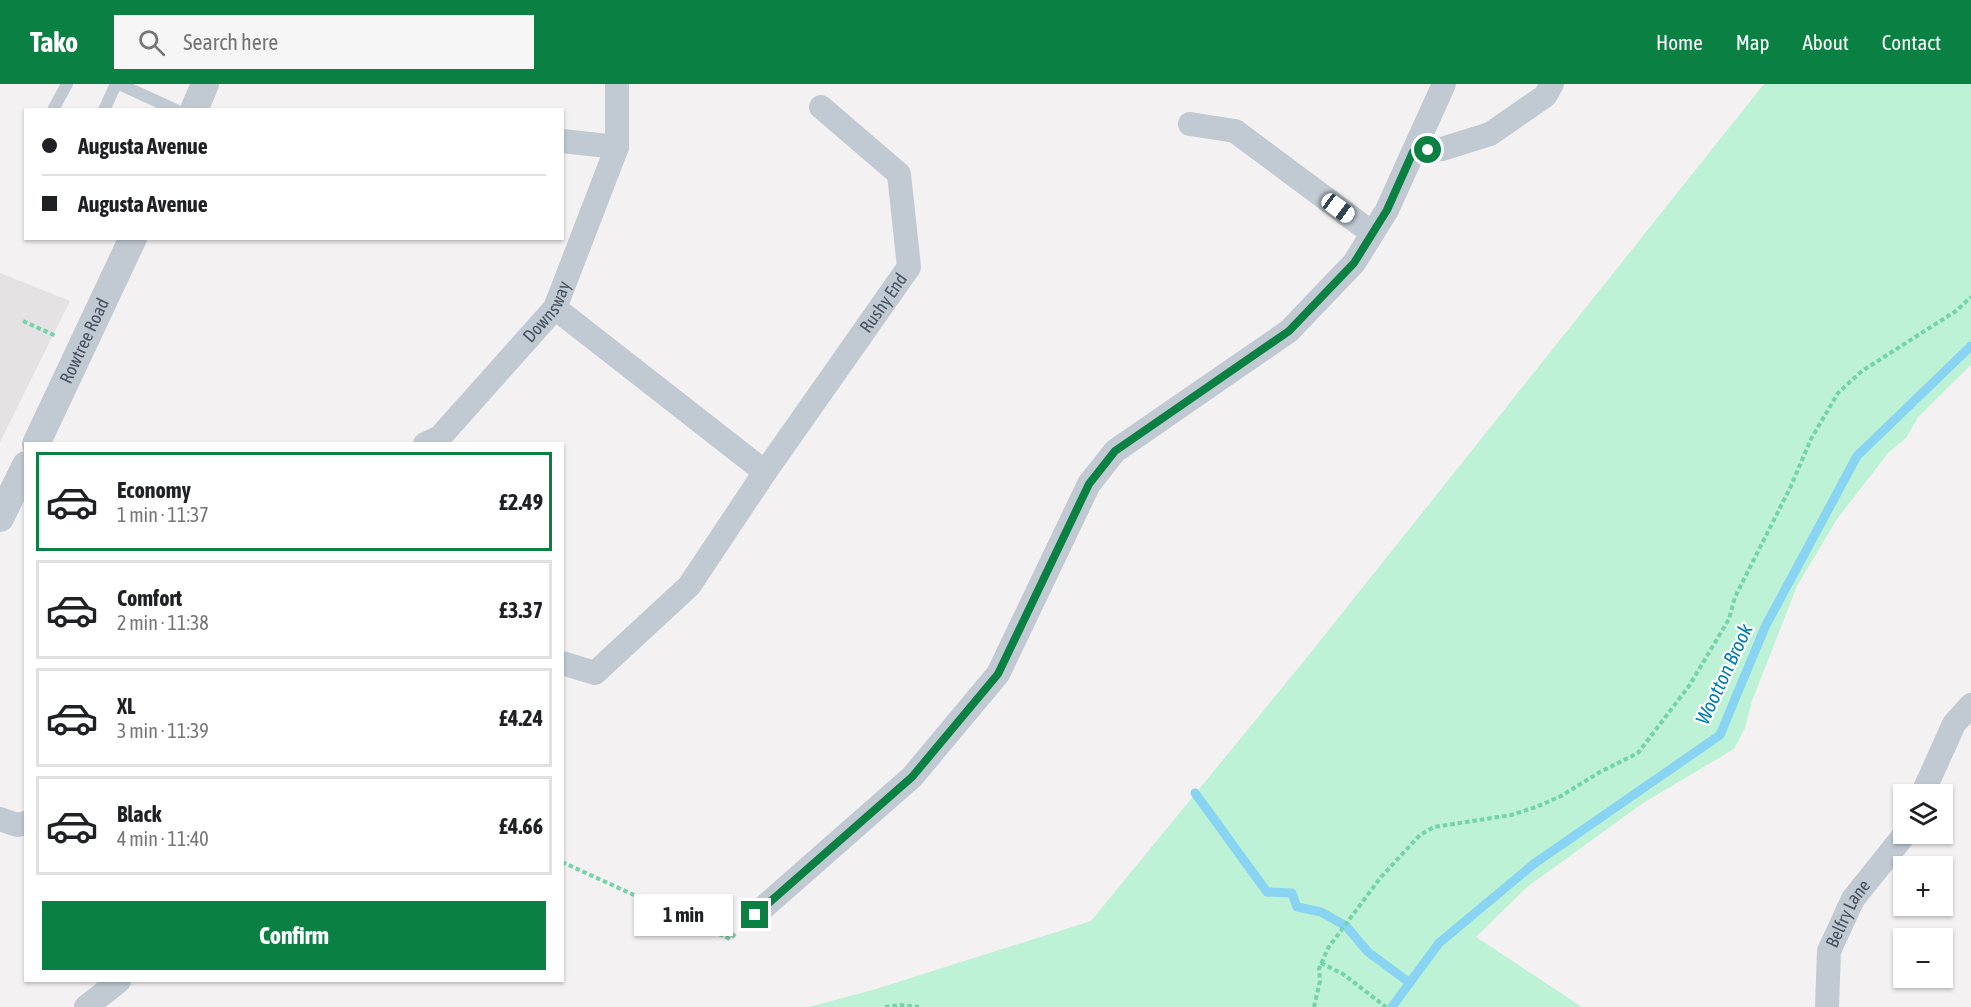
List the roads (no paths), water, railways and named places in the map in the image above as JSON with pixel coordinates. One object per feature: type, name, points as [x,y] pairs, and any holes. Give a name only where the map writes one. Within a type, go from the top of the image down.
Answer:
[{"type":"street","points":[[195,108],[205,84]]},
{"type":"street","name":"Downsway","points":[[429,442],[440,437],[555,308],[617,147],[617,84]]},
{"type":"street","points":[[755,915],[912,777],[998,674],[1089,484],[1115,451],[1289,331],[1354,263],[1387,210],[1444,84]]},
{"type":"street","points":[[1413,152],[1442,148],[1490,134],[1545,96],[1552,84]]},
{"type":"street","name":"Rushy End","points":[[564,664],[595,673],[689,586],[765,472],[909,267],[899,174],[821,107]]},
{"type":"street","points":[[1190,123],[1235,131],[1372,233]]},
{"type":"street","points":[[564,141],[617,147]]},
{"type":"street","name":"Rowtree Road","points":[[37,442],[132,240]]},
{"type":"street","points":[[555,308],[765,472]]},
{"type":"street","points":[[0,518],[24,469]]},
{"type":"street","points":[[1927,784],[1954,724],[1971,705]]},
{"type":"street","points":[[0,819],[17,825],[24,823]]},
{"type":"street","name":"Belfry Lane","points":[[1827,1007],[1828,951],[1853,899],[1897,844]]},
{"type":"street","points":[[86,1007],[118,982]]},
{"type":"lane","points":[[54,108],[67,84]]},
{"type":"lane","points":[[105,108],[118,84],[172,108]]},
{"type":"waterway","name":"Wootton Brook","points":[[1392,1007],[1439,943],[1535,863],[1720,735],[1765,627],[1857,456],[1971,346]]},
{"type":"waterway","points":[[1195,793],[1267,892],[1292,893],[1297,907],[1321,912],[1346,926],[1368,952],[1410,983]]}]
